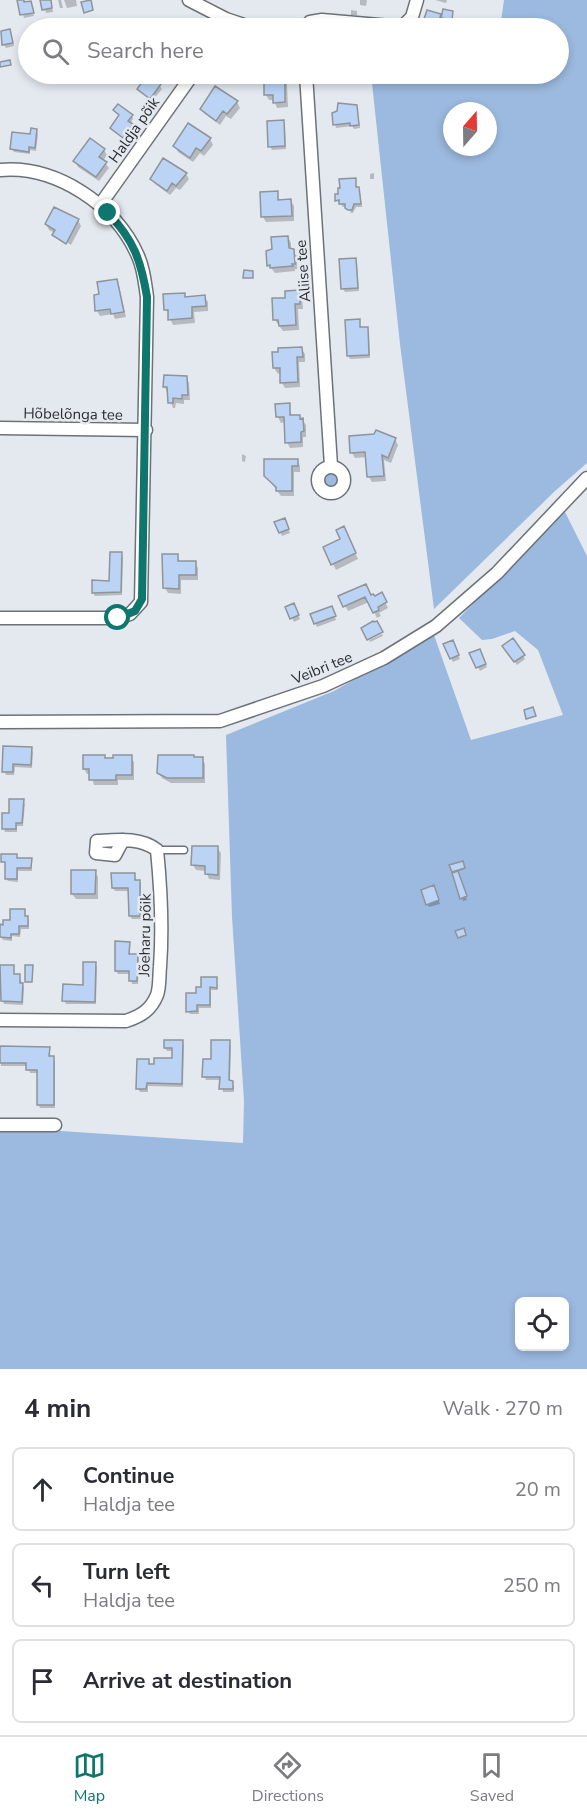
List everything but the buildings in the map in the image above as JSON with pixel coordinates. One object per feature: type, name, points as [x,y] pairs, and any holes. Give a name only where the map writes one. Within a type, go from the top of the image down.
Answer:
[{"type":"street","points":[[189,0],[224,18]]},
{"type":"street","points":[[410,18],[417,0]]},
{"type":"street","name":"Haldja põik","points":[[100,205],[186,84]]},
{"type":"street","name":"Aliise tee","points":[[307,84],[331,466]]},
{"type":"street","points":[[0,170],[25,171],[50,177],[76,189],[100,205],[120,225],[139,257],[147,297],[146,430],[140,606],[130,614],[118,618],[0,618]]},
{"type":"street","name":"Hõbelõnga tee","points":[[0,428],[146,430]]},
{"type":"street","name":"Veibri tee","points":[[0,722],[220,721],[323,686],[384,658],[436,627],[497,573],[587,478]]},
{"type":"street","points":[[123,840],[140,841],[157,850]]},
{"type":"street","name":"Jõeharu põik","points":[[0,1020],[126,1021],[139,1017],[148,1010],[158,994],[161,955],[162,898],[157,850]]},
{"type":"street","points":[[0,1125],[55,1125]]},
{"type":"lane","points":[[157,850],[184,850]]},
{"type":"shaded area","points":[[504,0],[587,0],[587,463],[555,491],[434,609],[400,344],[372,84],[569,84],[569,18],[501,18]]},
{"type":"shaded area","points":[[327,470],[335,470],[341,476],[341,484],[335,490],[327,490],[321,484],[321,476]]},
{"type":"shaded area","points":[[564,510],[587,556],[587,1369],[0,1369],[0,1127],[243,1143],[244,1101],[232,917],[226,735],[334,691],[434,635],[471,740],[563,715],[538,650],[515,631],[482,640],[459,618]]},
{"type":"route","points":[[108,213],[120,225],[139,257],[147,297],[142,599],[135,611],[118,618]]}]
